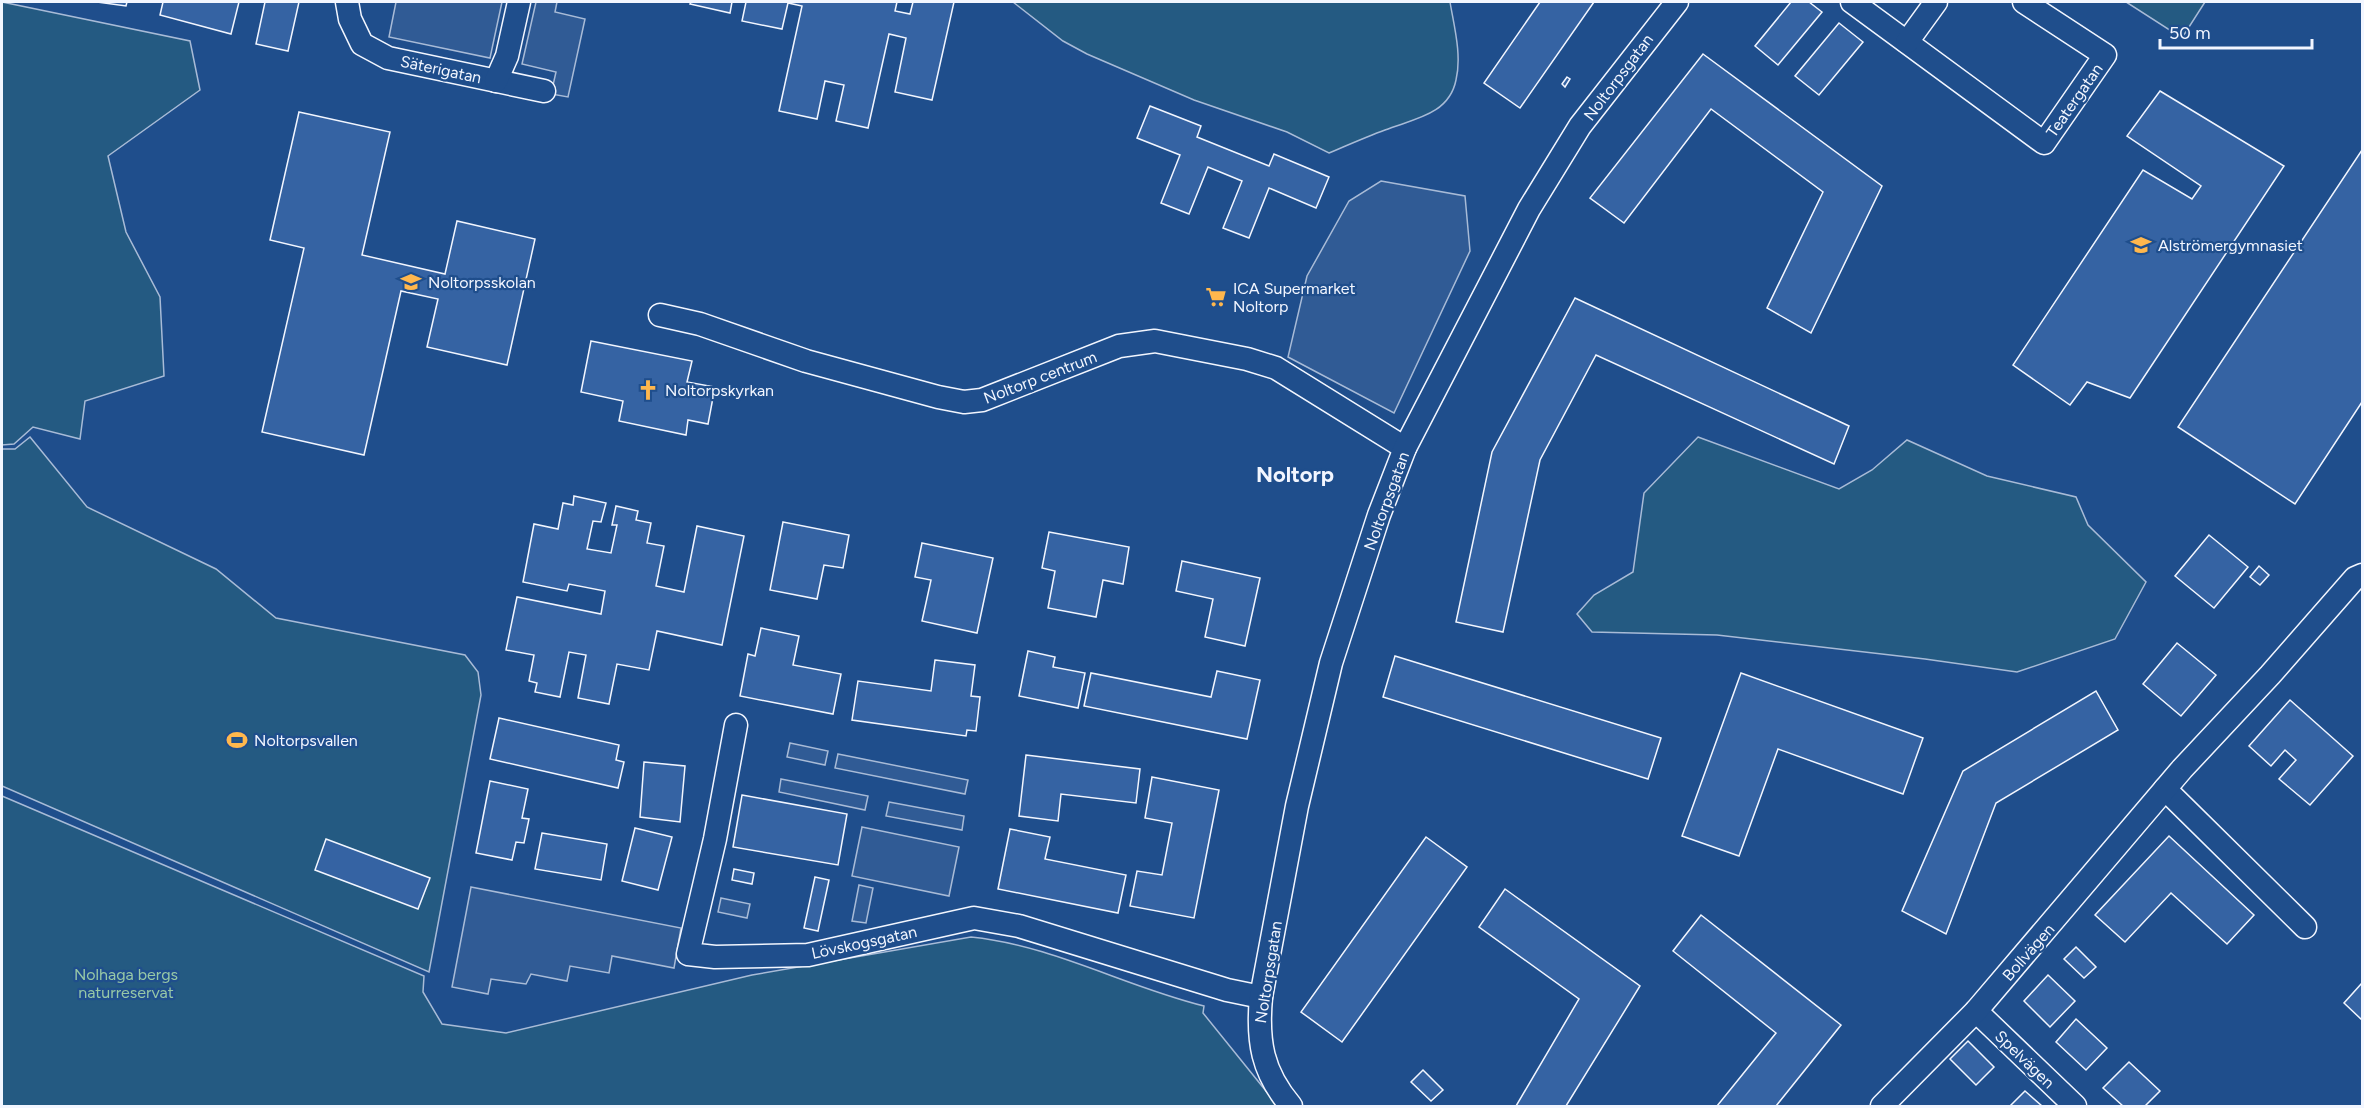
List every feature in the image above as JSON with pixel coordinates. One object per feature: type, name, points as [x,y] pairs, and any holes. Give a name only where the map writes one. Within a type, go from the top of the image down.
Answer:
[{"type":"street","name":"Säterigatan","points":[[347,2],[350,19],[362,44],[388,58],[544,91]]},
{"type":"street","name":"Säterigatan","points":[[496,81],[507,56],[519,2]]},
{"type":"street","name":"Noltorpsgatan","points":[[1291,1107],[1266,1066],[1259,1025],[1262,997],[1297,806],[1331,663],[1379,515],[1405,448],[1529,209],[1580,126],[1677,2]]},
{"type":"street","name":"Teatergatan","points":[[1852,2],[2044,143],[2105,55],[2024,2]]},
{"type":"street","points":[[1907,42],[1936,2]]},
{"type":"street","name":"Noltorp centrum","points":[[660,315],[700,324],[806,361],[938,398],[964,402],[982,400],[1119,346],[1155,341],[1247,359],[1276,368],[1405,448]]},
{"type":"street","name":"Bollvägen","points":[[1882,1107],[1976,1011],[2165,789],[2355,578],[2362,575]]},
{"type":"street","name":"Lövskogsgatan","points":[[736,726],[715,839],[688,954],[715,957],[808,955],[974,918],[1020,926],[1227,990],[1262,997]]},
{"type":"street","points":[[2165,789],[2305,927]]},
{"type":"street","name":"Spelvägen","points":[[1976,1011],[2075,1107]]},
{"type":"green space","points":[[2,2],[190,41],[200,90],[108,156],[126,232],[160,297],[164,376],[85,401],[80,439],[33,427],[14,444],[2,445]]},
{"type":"green space","points":[[1013,2],[1450,2],[1457,41],[1458,70],[1452,92],[1438,108],[1418,119],[1329,153],[1287,132],[1194,100],[1087,54],[1063,41]]},
{"type":"green space","points":[[2126,2],[2205,2],[2182,38]]},
{"type":"green space","name":"Noltorpsvallen","points":[[30,437],[87,507],[216,569],[276,618],[465,655],[478,672],[481,695],[429,972],[2,786],[2,449],[15,449]]},
{"type":"green space","points":[[1698,437],[1839,489],[1872,470],[1907,440],[1987,476],[2076,497],[2088,525],[2146,582],[2115,639],[2017,672],[1717,635],[1592,632],[1577,614],[1594,595],[1633,572],[1644,493]]},
{"type":"green space","name":"Nolhaga bergs naturreservat","points":[[2,796],[424,976],[423,992],[442,1024],[506,1033],[752,975],[971,937],[1031,948],[1204,1006],[1203,1013],[1278,1106],[2,1106]]},
{"type":"shaded area","points":[[396,2],[502,2],[490,58],[389,37]]},
{"type":"shaded area","points":[[536,2],[557,2],[555,12],[585,19],[568,97],[551,94],[556,72],[522,64]]},
{"type":"shaded area","points":[[1381,181],[1465,196],[1470,251],[1394,413],[1288,357],[1307,276],[1349,201]]},
{"type":"shaded area","points":[[790,743],[828,751],[825,765],[787,757]]},
{"type":"shaded area","points":[[838,754],[968,780],[965,794],[835,768]]},
{"type":"shaded area","points":[[781,779],[868,796],[865,810],[779,792]]},
{"type":"shaded area","points":[[889,802],[964,816],[962,830],[886,816]]},
{"type":"shaded area","points":[[862,827],[959,847],[949,896],[852,876]]},
{"type":"shaded area","points":[[859,885],[873,888],[866,923],[852,921]]},
{"type":"shaded area","points":[[471,887],[681,928],[674,968],[612,956],[609,973],[570,966],[567,981],[531,974],[526,984],[491,979],[488,994],[452,987]]},
{"type":"shaded area","points":[[721,898],[750,904],[747,918],[718,912]]},
{"type":"building","points":[[97,2],[127,2],[126,6]]},
{"type":"building","points":[[163,2],[239,2],[231,34],[160,15]]},
{"type":"building","points":[[265,2],[299,2],[288,51],[256,44]]},
{"type":"building","points":[[691,2],[732,2],[730,13],[690,4]]},
{"type":"building","points":[[746,2],[897,2],[895,11],[910,14],[913,2],[954,2],[932,100],[895,92],[906,38],[889,34],[868,128],[836,121],[844,85],[825,81],[817,119],[779,111],[802,6],[788,3],[782,29],[742,21]]},
{"type":"building","points":[[1540,2],[1594,2],[1520,108],[1484,83]]},
{"type":"building","points":[[1791,2],[1809,2],[1822,12],[1778,65],[1755,46]]},
{"type":"building","points":[[1839,23],[1863,42],[1819,95],[1795,76]]},
{"type":"building","points":[[1703,54],[1882,186],[1811,333],[1767,308],[1823,192],[1711,109],[1624,223],[1590,198]]},
{"type":"building","points":[[1567,77],[1570,79],[1565,87],[1562,84]]},
{"type":"building","points":[[2160,91],[2284,166],[2130,398],[2087,382],[2070,405],[2013,365],[2143,170],[2192,199],[2201,186],[2127,136]]},
{"type":"building","points":[[1150,106],[1201,126],[1197,137],[1269,166],[1274,154],[1329,177],[1316,208],[1269,188],[1249,238],[1223,228],[1242,181],[1208,167],[1189,214],[1161,203],[1180,155],[1137,138]]},
{"type":"building","name":"Noltorpsskolan","points":[[299,112],[390,132],[362,255],[445,274],[457,221],[535,239],[507,365],[427,347],[438,299],[401,291],[364,455],[262,432],[304,248],[270,240]]},
{"type":"building","points":[[2362,150],[2362,402],[2295,504],[2178,427]]},
{"type":"building","points":[[1575,298],[1849,426],[1834,464],[1596,355],[1540,460],[1503,632],[1456,622],[1492,452]]},
{"type":"building","name":"Noltorpskyrkan","points":[[591,341],[692,361],[687,382],[715,387],[708,424],[688,420],[686,435],[619,421],[623,401],[581,392]]},
{"type":"building","points":[[574,496],[606,503],[601,522],[593,521],[587,549],[611,553],[617,525],[612,525],[616,506],[638,511],[636,520],[651,523],[647,543],[664,546],[656,586],[684,592],[697,526],[744,536],[722,645],[657,631],[649,670],[617,664],[609,704],[578,698],[586,655],[569,652],[560,697],[535,692],[537,683],[529,681],[534,655],[506,650],[517,597],[601,614],[605,591],[569,584],[567,591],[523,582],[534,524],[558,529],[563,503],[573,505]]},
{"type":"building","points":[[783,522],[849,535],[843,568],[824,565],[817,599],[770,590]]},
{"type":"building","points":[[1049,532],[1129,547],[1123,584],[1103,580],[1096,617],[1048,608],[1055,571],[1042,568]]},
{"type":"building","points":[[2209,535],[2248,567],[2214,608],[2175,576]]},
{"type":"building","points":[[922,543],[993,558],[977,633],[922,621],[931,580],[915,577]]},
{"type":"building","points":[[1182,561],[1260,578],[1245,646],[1205,637],[1213,599],[1176,591]]},
{"type":"building","points":[[2259,566],[2269,575],[2260,585],[2250,577]]},
{"type":"building","points":[[761,628],[799,636],[793,665],[841,674],[833,714],[740,696],[748,654],[755,656]]},
{"type":"building","points":[[2177,643],[2216,675],[2181,716],[2143,684]]},
{"type":"building","points":[[1028,651],[1055,657],[1053,667],[1085,673],[1078,708],[1019,696]]},
{"type":"building","points":[[1395,656],[1661,738],[1648,779],[1383,697]]},
{"type":"building","points":[[935,660],[975,665],[971,696],[980,697],[976,731],[967,730],[966,736],[852,720],[858,681],[931,691]]},
{"type":"building","points":[[1217,671],[1260,680],[1247,739],[1084,706],[1091,673],[1211,697]]},
{"type":"building","points":[[1741,673],[1923,738],[1903,794],[1778,749],[1739,856],[1682,836]]},
{"type":"building","points":[[2096,691],[2118,730],[1996,803],[1946,934],[1902,911],[1963,771]]},
{"type":"building","points":[[2290,700],[2353,756],[2310,805],[2279,779],[2296,760],[2285,750],[2271,766],[2249,746]]},
{"type":"building","points":[[499,718],[619,745],[616,760],[624,762],[618,788],[490,759]]},
{"type":"building","points":[[1026,755],[1140,769],[1136,803],[1061,794],[1058,821],[1019,816]]},
{"type":"building","points":[[644,762],[685,766],[680,822],[640,817]]},
{"type":"building","points":[[1152,777],[1219,790],[1194,918],[1130,906],[1137,871],[1162,875],[1172,823],[1145,818]]},
{"type":"building","points":[[490,781],[528,789],[522,818],[529,819],[524,843],[516,842],[512,860],[476,853]]},
{"type":"building","points":[[742,795],[847,814],[838,865],[733,847]]},
{"type":"building","points":[[635,828],[672,837],[658,890],[622,881]]},
{"type":"building","points":[[1010,829],[1050,837],[1045,859],[1126,875],[1118,913],[998,889]]},
{"type":"building","points":[[542,833],[607,844],[601,880],[535,869]]},
{"type":"building","points":[[2169,836],[2254,915],[2227,944],[2171,893],[2125,942],[2095,915]]},
{"type":"building","points":[[1426,837],[1467,867],[1342,1042],[1301,1012]]},
{"type":"building","points":[[326,839],[430,878],[418,909],[315,870]]},
{"type":"building","points":[[734,869],[754,873],[752,884],[732,880]]},
{"type":"building","points":[[815,877],[829,880],[818,931],[804,928]]},
{"type":"building","points":[[1505,889],[1640,986],[1566,1106],[1516,1106],[1579,999],[1479,927]]},
{"type":"building","points":[[1701,915],[1841,1025],[1776,1106],[1717,1106],[1776,1033],[1673,951]]},
{"type":"building","points":[[2076,947],[2096,967],[2084,978],[2064,959]]},
{"type":"building","points":[[2048,975],[2075,1001],[2050,1027],[2024,1001]]},
{"type":"building","points":[[2362,983],[2362,1020],[2344,1003]]},
{"type":"building","points":[[2076,1019],[2107,1048],[2086,1070],[2056,1042]]},
{"type":"building","points":[[1968,1041],[1994,1067],[1976,1085],[1950,1059]]},
{"type":"building","points":[[2129,1062],[2160,1091],[2145,1106],[2123,1106],[2103,1088]]},
{"type":"building","points":[[1423,1070],[1443,1090],[1431,1101],[1411,1082]]},
{"type":"building","points":[[2025,1091],[2042,1106],[2010,1106]]},
{"type":"place","name":"Alströmergymnasiet","points":[[2141,245]]},
{"type":"place","name":"Noltorpsskolan","points":[[411,282]]},
{"type":"place","name":"ICA Supermarket Noltorp","points":[[1216,297]]},
{"type":"place","name":"Noltorpskyrkan","points":[[648,390]]},
{"type":"place","name":"Noltorpsvallen","points":[[237,740]]},
{"type":"district","name":"Noltorp","points":[[1295,474]]}]
